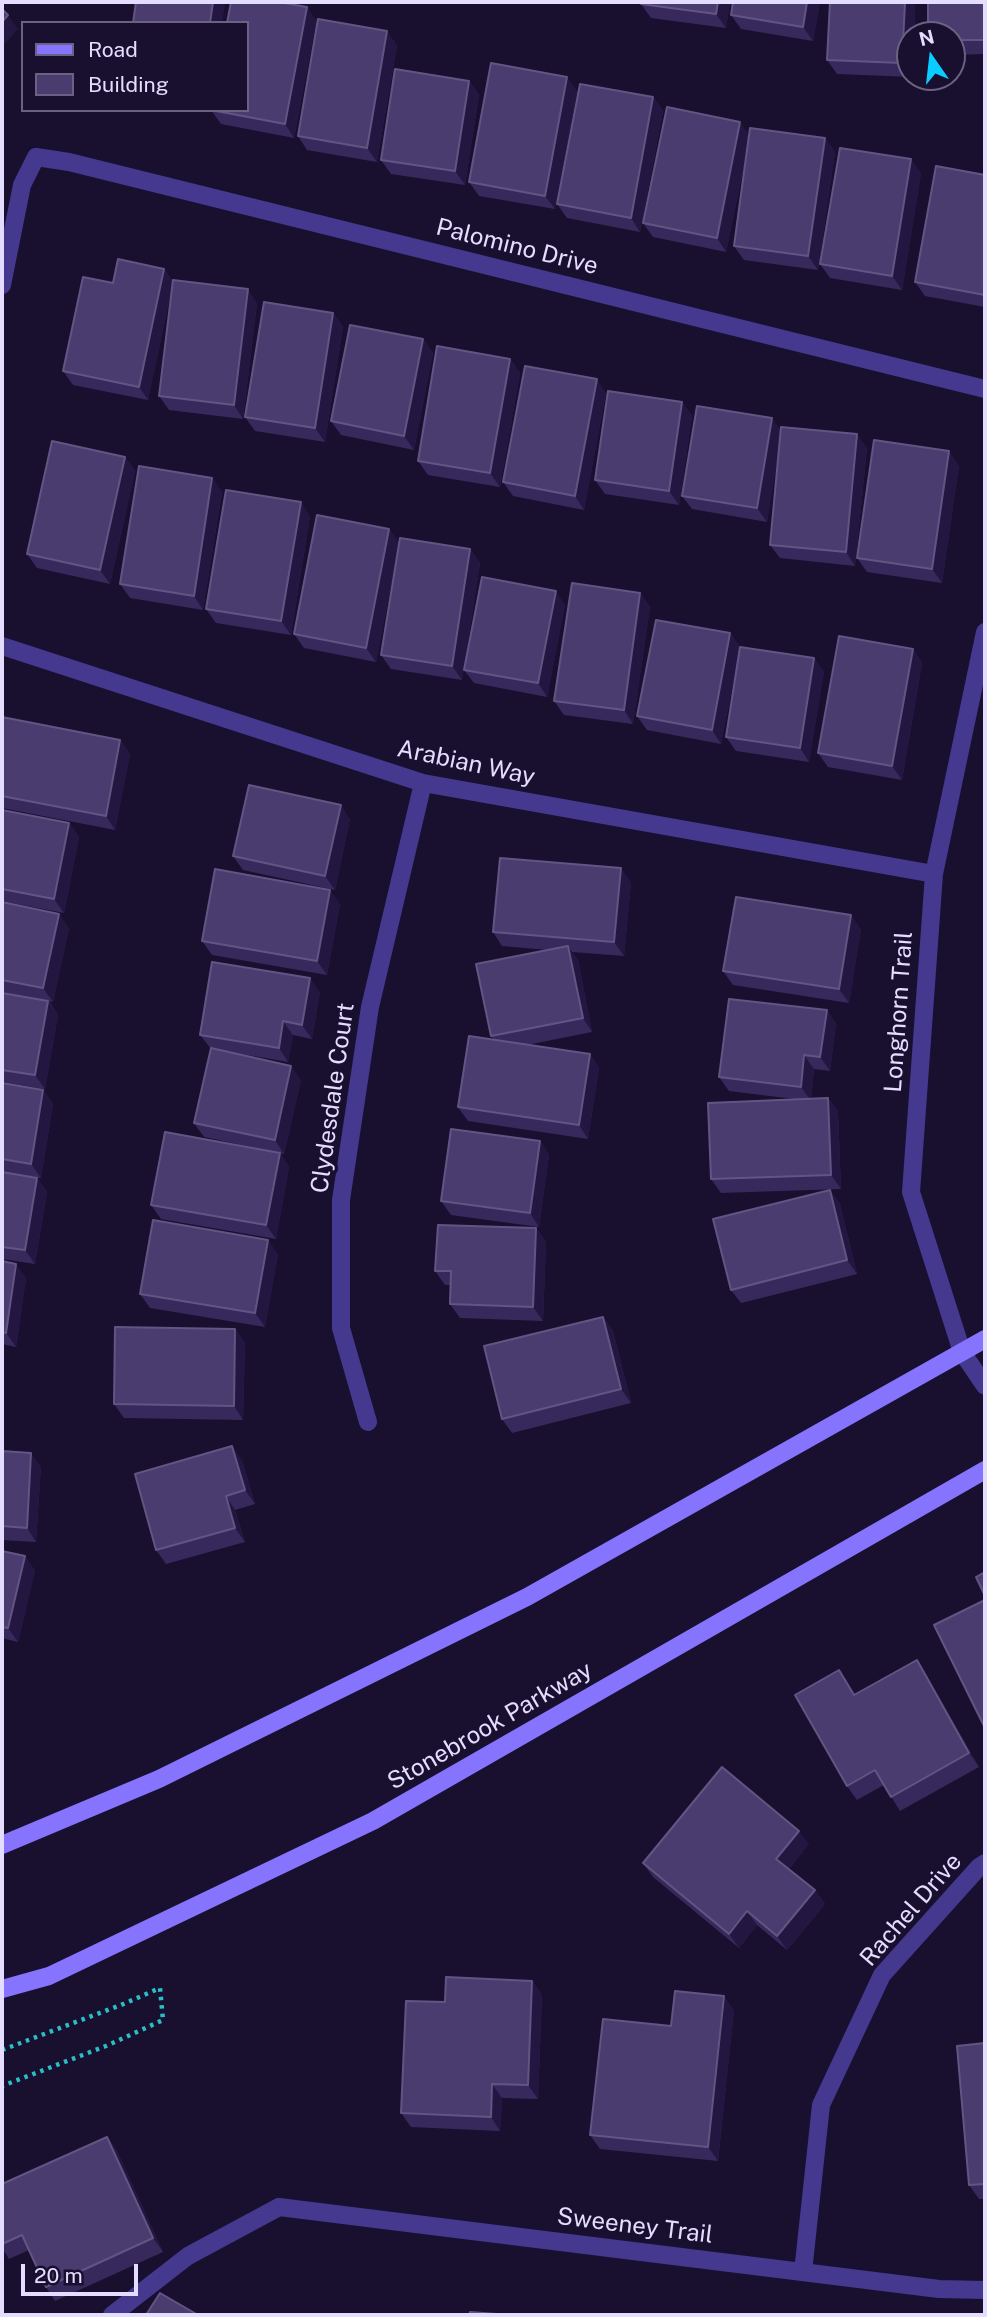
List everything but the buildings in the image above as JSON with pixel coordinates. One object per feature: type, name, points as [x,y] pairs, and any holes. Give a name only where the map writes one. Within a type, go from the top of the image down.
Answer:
[{"type":"main road","points":[[2,1845],[159,1779],[527,1597],[985,1339]]},
{"type":"main road","name":"Stonebrook Parkway","points":[[2,1989],[48,1976],[373,1821],[985,1470]]},
{"type":"street","name":"Palomino Drive","points":[[2,285],[22,186],[36,157],[69,162],[985,388]]},
{"type":"street","name":"Longhorn Trail","points":[[985,632],[934,874],[911,1192],[962,1352],[985,1387]]},
{"type":"street","name":"Arabian Way","points":[[2,646],[423,783],[934,874]]},
{"type":"street","name":"Clydesdale Court","points":[[368,1422],[341,1328],[341,1200],[370,1007],[423,783]]},
{"type":"street","name":"Rachel Drive","points":[[803,2272],[821,2105],[882,1975],[985,1863]]},
{"type":"street","name":"Sweeney Trail","points":[[112,2315],[188,2256],[279,2207],[939,2289],[985,2290]]},
{"type":"path","points":[[2,2050],[160,1988],[163,2020],[106,2046],[2,2086]]}]
